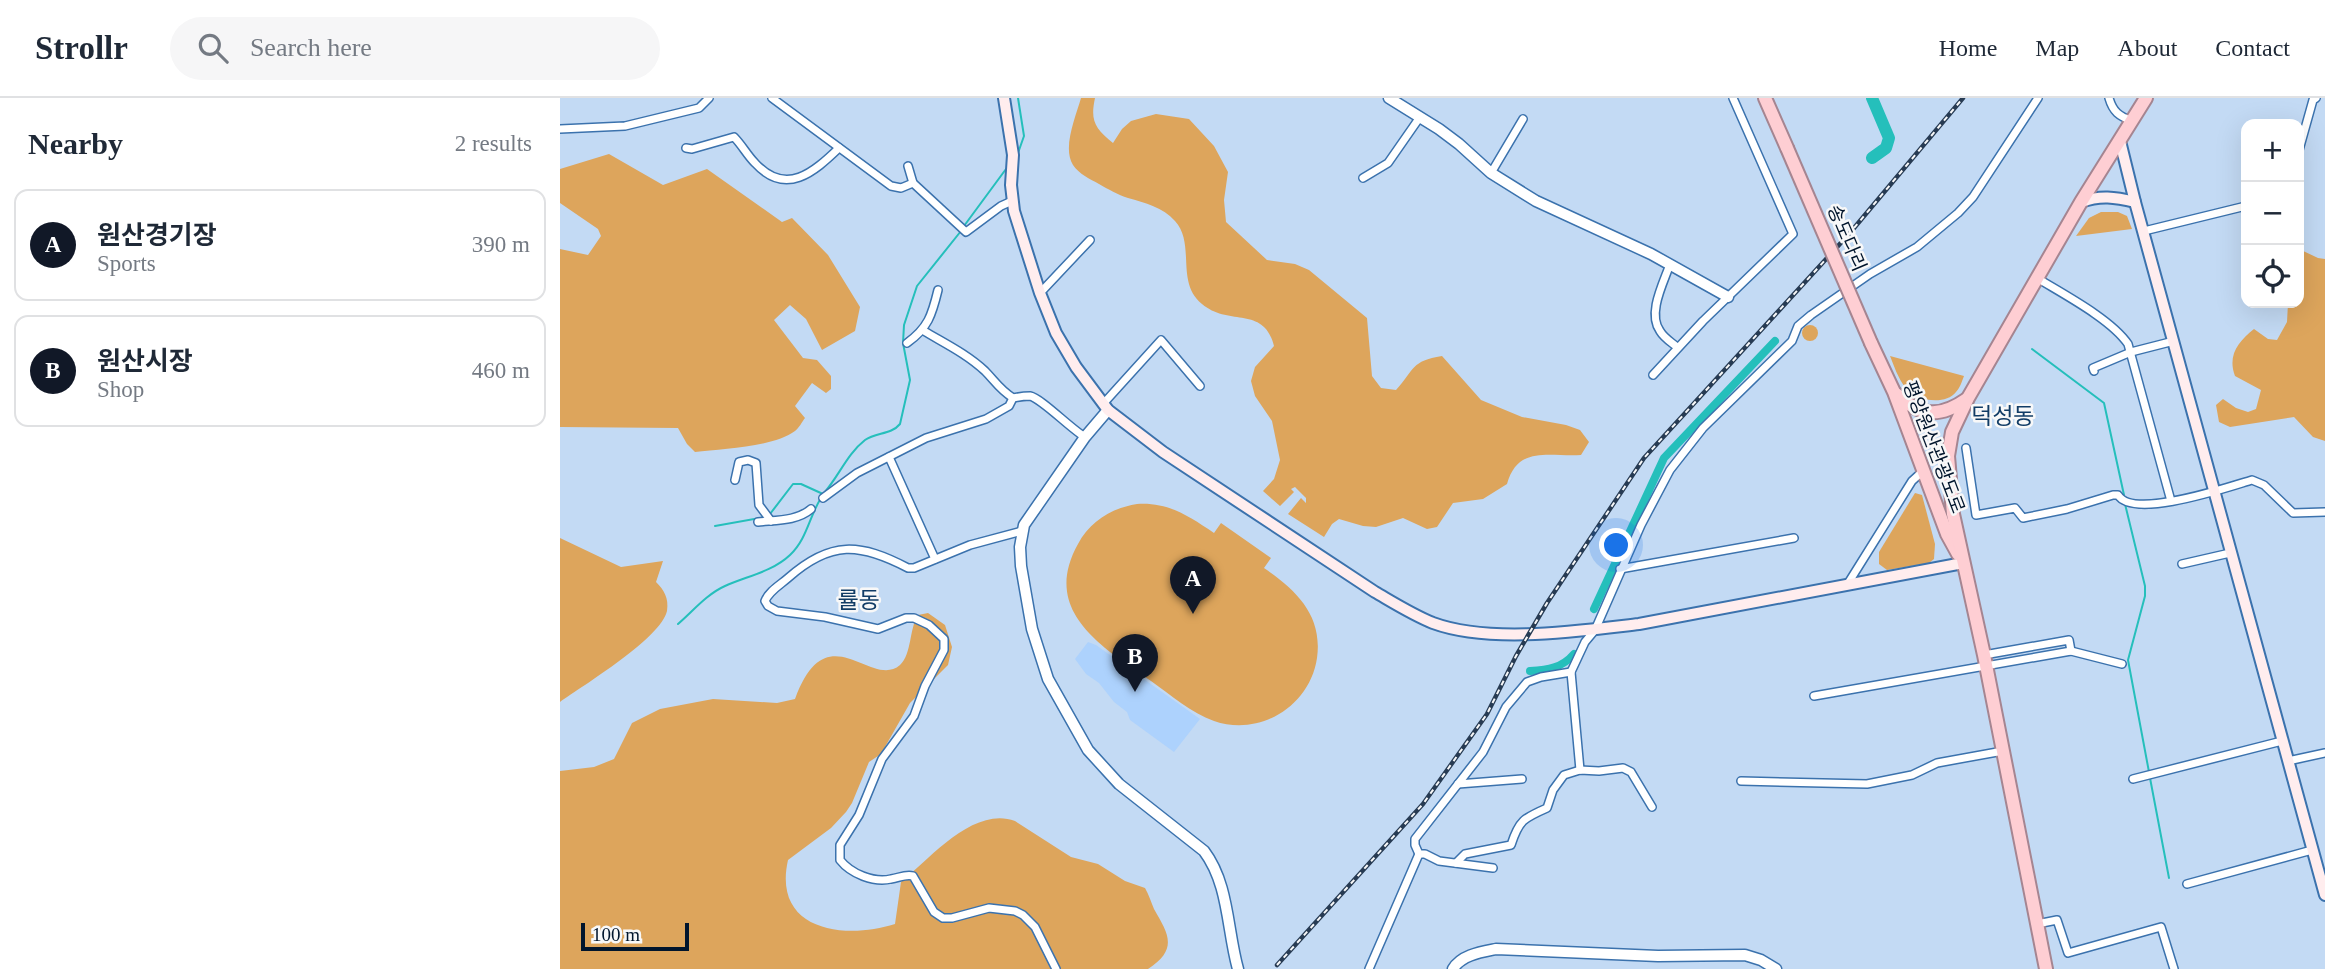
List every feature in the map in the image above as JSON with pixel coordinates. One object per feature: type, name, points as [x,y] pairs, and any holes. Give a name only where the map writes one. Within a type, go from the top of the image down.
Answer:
[{"type":"highway","name":"송도다리","points":[[1765,98],[1871,343]]},
{"type":"highway","points":[[2046,969],[1985,660],[1953,514],[1948,456],[1952,432],[1969,398],[2081,202],[2146,98]]},
{"type":"highway","name":"평양원산관광도로","points":[[1871,343],[1894,392],[1947,534],[1964,563]]},
{"type":"highway","points":[[1894,392],[1909,407],[1938,413],[1951,410],[1969,398]]},
{"type":"main road","points":[[1004,98],[1013,160],[1010,185],[1012,201],[1040,293],[1056,333],[1069,356],[1105,407],[1163,452],[1375,592],[1434,623],[1479,632],[1562,632],[1595,629],[1639,624],[1964,563]]},
{"type":"main road","points":[[2120,141],[2325,895]]},
{"type":"main road","points":[[2081,202],[2113,197],[2135,202]]},
{"type":"street","points":[[560,129],[625,126],[699,108],[709,98]]},
{"type":"street","points":[[772,98],[891,186],[901,188],[913,183]]},
{"type":"street","points":[[1389,98],[1459,144],[1491,173],[1536,201],[1670,264],[1728,297]]},
{"type":"street","points":[[1653,376],[1677,347],[1793,234],[1733,98]]},
{"type":"street","points":[[1580,770],[1571,672],[1585,642],[1595,629],[1620,569],[1670,470],[1703,428],[1792,341],[1798,326],[1870,274],[1917,247],[1973,197],[2038,98]]},
{"type":"street","points":[[2109,98],[2111,107],[2119,115],[2132,121]]},
{"type":"street","points":[[2304,132],[2313,100],[2316,98]]},
{"type":"street","points":[[1363,178],[1388,163],[1420,117]]},
{"type":"street","points":[[1491,173],[1523,119]]},
{"type":"street","points":[[687,148],[692,149],[734,137],[757,166],[788,181],[809,174],[839,148]]},
{"type":"street","points":[[908,166],[913,183],[966,232],[1012,201]]},
{"type":"street","points":[[2144,231],[2241,207]]},
{"type":"street","points":[[1040,293],[1090,240]]},
{"type":"street","points":[[1670,264],[1658,300],[1657,327],[1661,334],[1677,347]]},
{"type":"street","points":[[2037,278],[2098,317],[2120,335],[2131,352],[2171,501]]},
{"type":"street","points":[[907,344],[924,331],[933,312],[938,290]]},
{"type":"street","points":[[924,331],[985,371],[995,385],[1013,398],[1027,396],[1036,399],[1072,430],[1085,437]]},
{"type":"street","points":[[1200,386],[1161,340],[1105,407],[1031,513],[1022,531],[1021,566],[1032,629],[1048,679],[1088,750],[1105,770],[1156,815],[1203,851],[1213,863],[1226,905],[1238,969]]},
{"type":"street","points":[[2094,371],[2093,368],[2131,352],[2174,341]]},
{"type":"street","points":[[823,498],[857,472],[926,438],[985,419],[1009,406],[1013,398]]},
{"type":"street","points":[[1966,448],[1976,515],[2015,508],[2024,518],[2113,495],[2137,505],[2171,501],[2214,493],[2252,480],[2264,485],[2293,513],[2325,512]]},
{"type":"street","points":[[889,457],[935,559]]},
{"type":"street","points":[[735,480],[738,462],[748,460],[756,463],[758,499],[768,518]]},
{"type":"street","points":[[1847,586],[1912,481],[1924,470]]},
{"type":"street","points":[[758,522],[768,518],[800,516],[811,509]]},
{"type":"street","points":[[1022,531],[970,545],[911,568],[869,550],[826,553],[805,564],[766,597],[768,606],[777,611],[825,617],[870,628],[884,628],[905,618],[914,618],[929,625],[944,639],[944,650],[925,686],[914,716],[882,759],[863,806],[839,845],[839,855],[842,863],[869,878],[888,880],[908,874],[914,876],[934,912],[943,918],[989,908],[1016,911],[1035,927],[1056,969]]},
{"type":"street","points":[[1620,569],[1794,537]]},
{"type":"street","points":[[2182,564],[2230,553]]},
{"type":"street","points":[[1814,696],[2069,640],[2071,651],[2122,664]]},
{"type":"street","points":[[1493,868],[1439,861],[1419,854],[1415,839],[1483,752],[1506,707],[1527,682],[1571,672]]},
{"type":"street","points":[[2133,779],[2282,741]]},
{"type":"street","points":[[1741,781],[1867,784],[1912,775],[1937,764],[2003,751]]},
{"type":"street","points":[[2288,761],[2325,753]]},
{"type":"street","points":[[1456,863],[1465,854],[1511,845],[1522,820],[1547,808],[1558,781],[1564,775],[1580,770],[1623,768],[1631,772],[1652,807]]},
{"type":"street","points":[[1458,784],[1522,779]]},
{"type":"street","points":[[2187,884],[2312,850]]},
{"type":"street","points":[[1369,969],[1419,854]]},
{"type":"street","points":[[2037,923],[2057,920],[2068,953],[2161,927],[2174,969]]},
{"type":"street","points":[[1452,969],[1475,954],[1496,949],[1658,956],[1745,955],[1776,969]]},
{"type":"shaded area","points":[[1081,98],[1095,98],[1095,124],[1113,143],[1131,121],[1156,114],[1189,119],[1214,146],[1228,172],[1224,200],[1226,222],[1267,260],[1295,264],[1309,270],[1367,318],[1372,376],[1381,388],[1396,390],[1419,363],[1442,356],[1481,400],[1522,417],[1580,430],[1589,442],[1581,455],[1527,458],[1512,472],[1507,484],[1483,499],[1453,503],[1437,527],[1427,529],[1403,518],[1376,527],[1339,519],[1332,524],[1324,537],[1288,514],[1301,498],[1306,503],[1306,498],[1295,487],[1291,489],[1294,492],[1280,506],[1263,491],[1274,479],[1280,460],[1272,421],[1255,396],[1251,381],[1255,367],[1274,346],[1269,333],[1254,321],[1212,311],[1194,295],[1189,285],[1181,230],[1170,216],[1153,206],[1113,192],[1075,168],[1070,158],[1069,141]]},
{"type":"shaded area","points":[[609,154],[663,185],[707,169],[782,222],[792,218],[828,255],[860,307],[855,331],[822,350],[806,319],[790,305],[774,320],[803,358],[817,360],[831,376],[831,389],[826,393],[812,383],[795,406],[805,418],[795,431],[761,444],[695,452],[678,428],[560,427],[560,249],[588,255],[601,236],[598,229],[560,203],[560,169]]},
{"type":"shaded area","points":[[2101,212],[2118,212],[2127,216],[2132,229],[2076,236],[2089,218]]},
{"type":"shaded area","points":[[2304,251],[2325,259],[2325,441],[2313,437],[2294,417],[2230,427],[2219,422],[2216,405],[2223,399],[2248,412],[2256,409],[2261,390],[2235,376],[2232,361],[2239,344],[2254,329],[2268,339],[2277,340],[2287,322],[2288,308],[2304,308]]},
{"type":"shaded area","points":[[1810,325],[1816,327],[1816,339],[1810,341],[1804,339],[1802,333],[1804,327]]},
{"type":"shaded area","points":[[1890,356],[1964,376],[1959,389],[1951,396],[1930,400],[1916,396],[1905,387]]},
{"type":"shaded area","points":[[1915,493],[1922,495],[1935,544],[1934,559],[1929,563],[1887,570],[1879,564],[1879,552]]},
{"type":"shaded area","points":[[1137,504],[1168,508],[1214,533],[1221,523],[1271,558],[1264,568],[1287,585],[1305,605],[1316,629],[1317,658],[1304,690],[1280,714],[1249,725],[1231,725],[1206,718],[1114,655],[1083,626],[1072,609],[1067,589],[1068,568],[1078,544],[1095,522],[1119,509]]},
{"type":"shaded area","points":[[560,538],[621,567],[663,561],[656,582],[665,595],[667,611],[662,622],[637,647],[560,702]]},
{"type":"shaded area","points":[[928,613],[945,625],[952,647],[948,665],[910,703],[881,754],[869,762],[846,812],[831,828],[788,860],[786,884],[791,902],[802,916],[817,925],[835,930],[875,929],[895,924],[901,882],[953,837],[984,821],[999,818],[1015,821],[1071,857],[1098,864],[1125,881],[1145,888],[1167,934],[1167,948],[1157,962],[1148,969],[560,969],[560,771],[594,767],[614,759],[632,723],[660,709],[713,699],[777,703],[795,699],[808,673],[821,660],[835,656],[888,670],[900,665],[909,648],[918,615]]},
{"type":"shaded area","points":[[1088,642],[1200,719],[1174,752],[1130,720],[1127,712],[1114,702],[1099,683],[1086,674],[1075,659]]},
{"type":"waterway","points":[[1018,98],[1024,136],[1018,153]]},
{"type":"waterway","points":[[1872,98],[1889,138],[1886,148],[1872,158]]},
{"type":"waterway","points":[[964,226],[1006,169]]},
{"type":"waterway","points":[[824,493],[848,458],[865,440],[892,430],[900,424],[910,380],[903,343],[904,325],[917,286],[961,231]]},
{"type":"waterway","points":[[1594,609],[1664,458],[1775,341]]},
{"type":"waterway","points":[[2032,349],[2104,403],[2124,495]]},
{"type":"waterway","points":[[770,514],[793,484],[801,484],[823,494]]},
{"type":"waterway","points":[[678,624],[718,589],[767,570],[790,555],[804,535],[821,498]]},
{"type":"waterway","points":[[2125,504],[2145,586],[2145,596],[2128,660],[2149,772]]},
{"type":"waterway","points":[[715,526],[765,517]]},
{"type":"waterway","points":[[1530,671],[1554,667],[1574,654]]},
{"type":"waterway","points":[[2150,778],[2169,878]]},
{"type":"railway","points":[[1277,965],[1423,804],[1487,714],[1547,603],[1644,458],[1849,234],[1963,98]]},
{"type":"place","name":"원산경기장","points":[[1193,614]]},
{"type":"place","name":"원산시장","points":[[1135,692]]},
{"type":"district","name":"덕성동","points":[[2003,416]]},
{"type":"district","name":"률동","points":[[859,600]]}]
